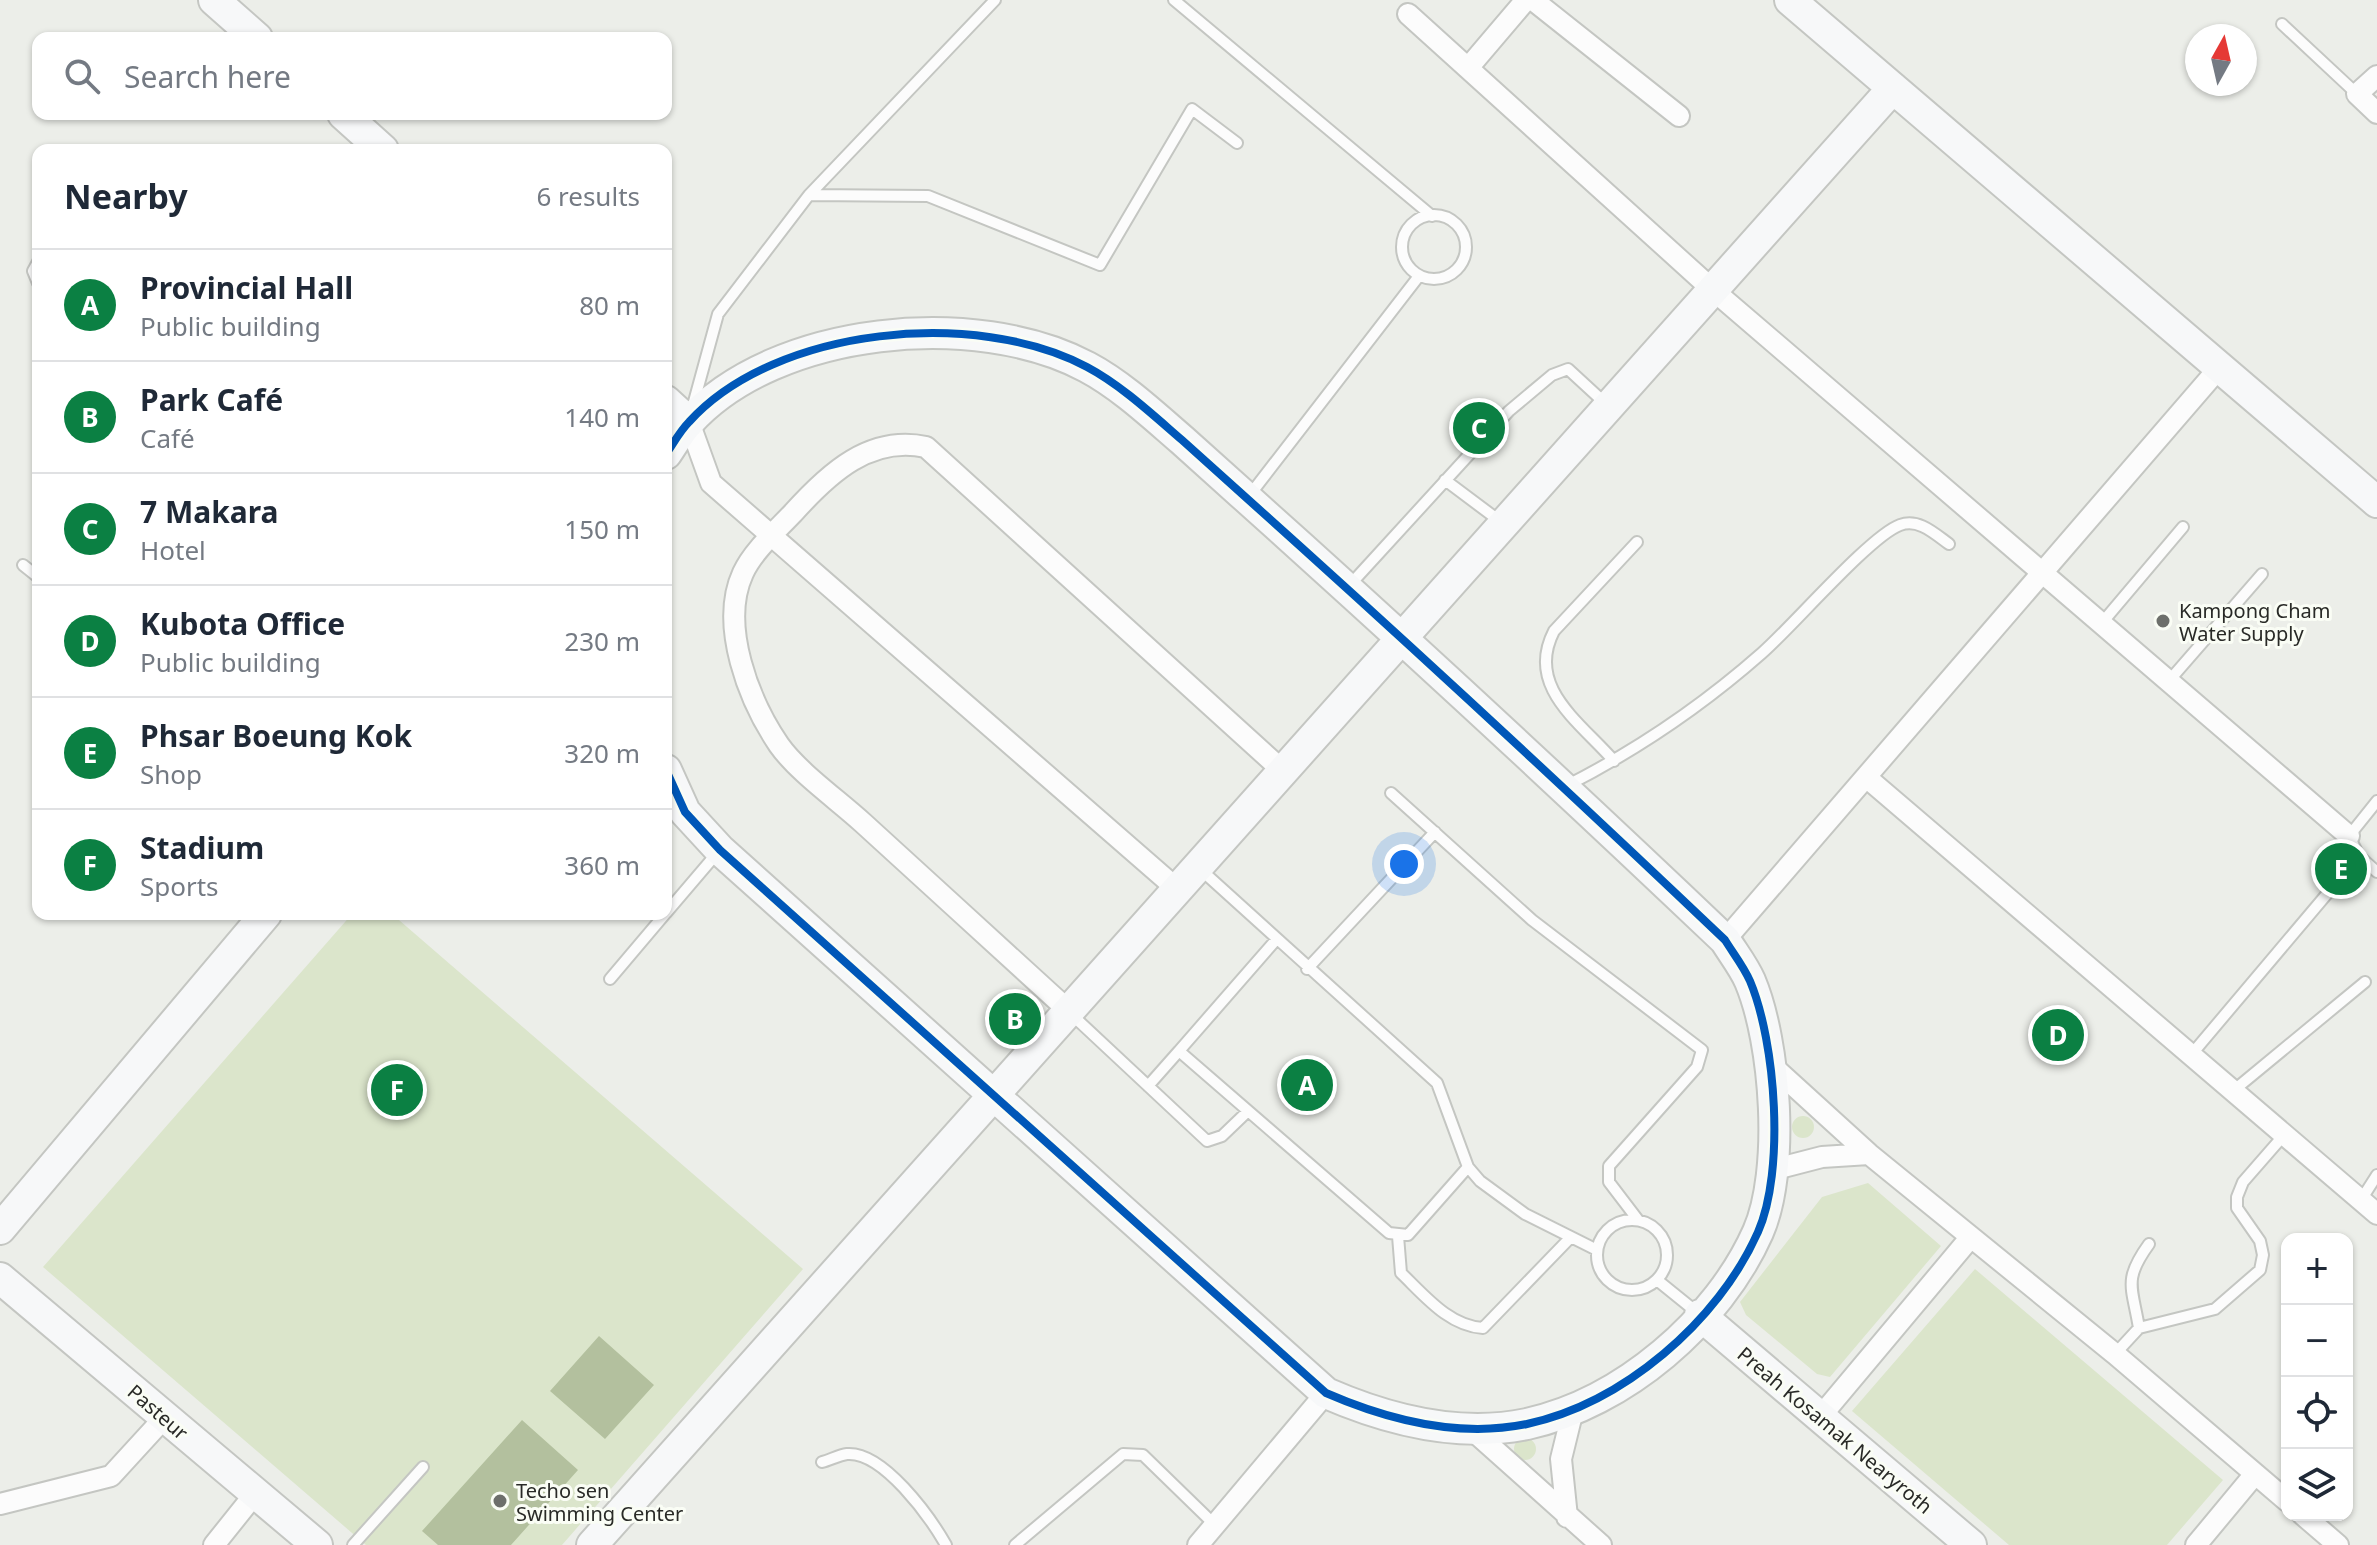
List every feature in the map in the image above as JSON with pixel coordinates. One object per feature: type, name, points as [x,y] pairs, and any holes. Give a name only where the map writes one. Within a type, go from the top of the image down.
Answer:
[{"type":"street","points":[[1468,68],[1525,1],[1532,0],[1679,116]]},
{"type":"street","points":[[1790,0],[2377,502]]},
{"type":"street","points":[[223,3],[251,32]]},
{"type":"street","points":[[1408,14],[1713,290],[2349,836]]},
{"type":"street","points":[[2377,76],[2357,94],[2377,113]]},
{"type":"street","points":[[592,1545],[1893,88]]},
{"type":"street","points":[[350,120],[376,144]]},
{"type":"street","points":[[672,783],[685,812],[720,850],[995,1093],[1326,1393],[1371,1412],[1423,1424],[1469,1427],[1525,1424],[1573,1410],[1627,1384],[1664,1356],[1733,1277],[1759,1230],[1772,1170],[1775,1116],[1762,1017],[1750,980],[1725,940],[1403,637],[1149,412],[1087,367],[1011,339],[940,332],[871,337],[797,355],[744,381],[677,422],[711,483],[1187,878]]},
{"type":"street","points":[[1725,940],[2219,368]]},
{"type":"street","points":[[1069,1011],[781,747],[747,678],[736,635],[736,603],[743,572],[772,536],[815,488],[843,465],[881,446],[906,443],[926,447],[1283,771]]},
{"type":"street","points":[[1866,777],[2377,1214]]},
{"type":"street","points":[[0,1229],[261,920]]},
{"type":"street","points":[[1770,1064],[1869,1154],[2115,1354],[2281,1496]]},
{"type":"street","points":[[1772,1170],[1822,1157],[1869,1154]]},
{"type":"street","points":[[1820,1417],[1970,1238]]},
{"type":"street","name":"Pasteur","points":[[0,1278],[317,1545]]},
{"type":"street","name":"Preah Kosamak Nearyroth","points":[[1700,1315],[1971,1545]]},
{"type":"street","points":[[1198,1545],[1326,1393]]},
{"type":"street","points":[[1567,1517],[1561,1459],[1573,1410]]},
{"type":"street","points":[[0,1504],[111,1476],[165,1417]]},
{"type":"street","points":[[1469,1427],[1601,1545]]},
{"type":"street","points":[[2196,1545],[2255,1474]]},
{"type":"street","points":[[214,1545],[254,1495]]},
{"type":"street","points":[[2310,1521],[2338,1545]]},
{"type":"lane","points":[[1174,0],[1432,216]]},
{"type":"lane","points":[[677,422],[718,314],[809,195],[992,1]]},
{"type":"lane","points":[[2282,24],[2357,94]]},
{"type":"lane","points":[[809,195],[928,196],[1100,265],[1192,109],[1237,143]]},
{"type":"lane","points":[[1441,215],[1460,227],[1467,242],[1465,260],[1452,274],[1433,280],[1419,276],[1403,256],[1403,238],[1411,224],[1422,217],[1441,215]]},
{"type":"lane","points":[[1247,498],[1419,276]]},
{"type":"lane","points":[[1347,588],[1509,411],[1552,375],[1568,369],[1609,406]]},
{"type":"lane","points":[[1445,480],[1504,524]]},
{"type":"lane","points":[[1564,787],[1614,761],[1712,694],[1762,653],[1869,550],[1901,525],[1920,524],[1949,544]]},
{"type":"lane","points":[[2101,624],[2183,527]]},
{"type":"lane","points":[[1614,761],[1549,688],[1544,669],[1546,646],[1554,631],[1637,542]]},
{"type":"lane","points":[[23,565],[32,572]]},
{"type":"lane","points":[[2168,682],[2262,574]]},
{"type":"lane","points":[[1391,793],[1532,920],[1702,1050],[1697,1067],[1609,1166],[1609,1182],[1638,1220],[1657,1230],[1667,1249],[1664,1271],[1657,1280],[1638,1290],[1616,1287],[1601,1271],[1597,1250],[1607,1230],[1626,1220],[1638,1220]]},
{"type":"lane","points":[[2377,801],[2349,836],[2359,856],[2377,872]]},
{"type":"lane","points":[[1307,969],[1435,832]]},
{"type":"lane","points":[[672,907],[720,850]]},
{"type":"lane","points":[[2191,1055],[2359,856]]},
{"type":"lane","points":[[1187,878],[1275,941],[1437,1083],[1468,1167],[1480,1181],[1525,1214],[1597,1250]]},
{"type":"lane","points":[[610,979],[661,920]]},
{"type":"lane","points":[[1148,1086],[1275,941]]},
{"type":"lane","points":[[2233,1091],[2365,982]]},
{"type":"lane","points":[[1069,1011],[1207,1141],[1222,1136],[1247,1112]]},
{"type":"lane","points":[[1179,1051],[1389,1233],[1408,1235],[1468,1167]]},
{"type":"lane","points":[[2115,1354],[2139,1328],[2215,1309],[2260,1270],[2263,1255],[2260,1241],[2237,1208],[2237,1197],[2243,1182],[2284,1135]]},
{"type":"lane","points":[[2361,1200],[2377,1175]]},
{"type":"lane","points":[[1398,1236],[1401,1273],[1449,1318],[1468,1327],[1483,1328],[1571,1237]]},
{"type":"lane","points":[[2139,1328],[2130,1278],[2132,1268],[2149,1244]]},
{"type":"lane","points":[[1657,1280],[1700,1315]]},
{"type":"lane","points":[[822,1462],[848,1454],[872,1459],[934,1523],[946,1545]]},
{"type":"lane","points":[[1015,1545],[1123,1454],[1143,1455],[1215,1525]]},
{"type":"lane","points":[[353,1545],[423,1467]]},
{"type":"shaded area","points":[[347,920],[399,920],[803,1269],[562,1545],[366,1545],[43,1267]]},
{"type":"shaded area","points":[[1803,1116],[1811,1119],[1814,1127],[1811,1135],[1803,1138],[1795,1135],[1792,1127],[1795,1119]]},
{"type":"shaded area","points":[[1868,1183],[1941,1246],[1830,1377],[1817,1374],[1746,1315],[1740,1302],[1822,1197]]},
{"type":"shaded area","points":[[1975,1269],[2223,1480],[2167,1545],[2009,1545],[1852,1411]]},
{"type":"shaded area","points":[[599,1336],[654,1385],[605,1439],[550,1391]]},
{"type":"shaded area","name":"Techo sen Swimming Center","points":[[522,1420],[578,1470],[511,1545],[438,1545],[422,1531]]},
{"type":"shaded area","points":[[1525,1438],[1533,1441],[1536,1449],[1533,1457],[1525,1460],[1517,1457],[1514,1449],[1517,1441]]},
{"type":"cycle path","points":[[672,445],[689,422],[727,390],[772,365],[824,347],[879,336],[936,333],[991,337],[1042,348],[1087,367],[1112,382],[1182,440],[1355,595],[1725,940],[1750,981],[1759,1007],[1771,1072],[1774,1107],[1772,1176],[1758,1232],[1741,1265],[1719,1297],[1664,1354],[1598,1398],[1563,1413],[1527,1424],[1476,1429],[1424,1424],[1350,1403],[1326,1393],[720,850],[685,812],[672,783]]},
{"type":"place","name":"7 Makara","points":[[1479,428]]},
{"type":"place","name":"Kampong Cham Water Supply","points":[[2163,621]]},
{"type":"place","name":"Phsar Boeung Kok","points":[[2341,869]]},
{"type":"place","name":"Park Café","points":[[1015,1019]]},
{"type":"place","name":"Kubota Office","points":[[2058,1035]]},
{"type":"place","name":"Provincial Hall","points":[[1307,1085]]},
{"type":"place","name":"Stadium","points":[[397,1090]]},
{"type":"place","name":"Techo sen Swimming Center","points":[[500,1501]]}]
